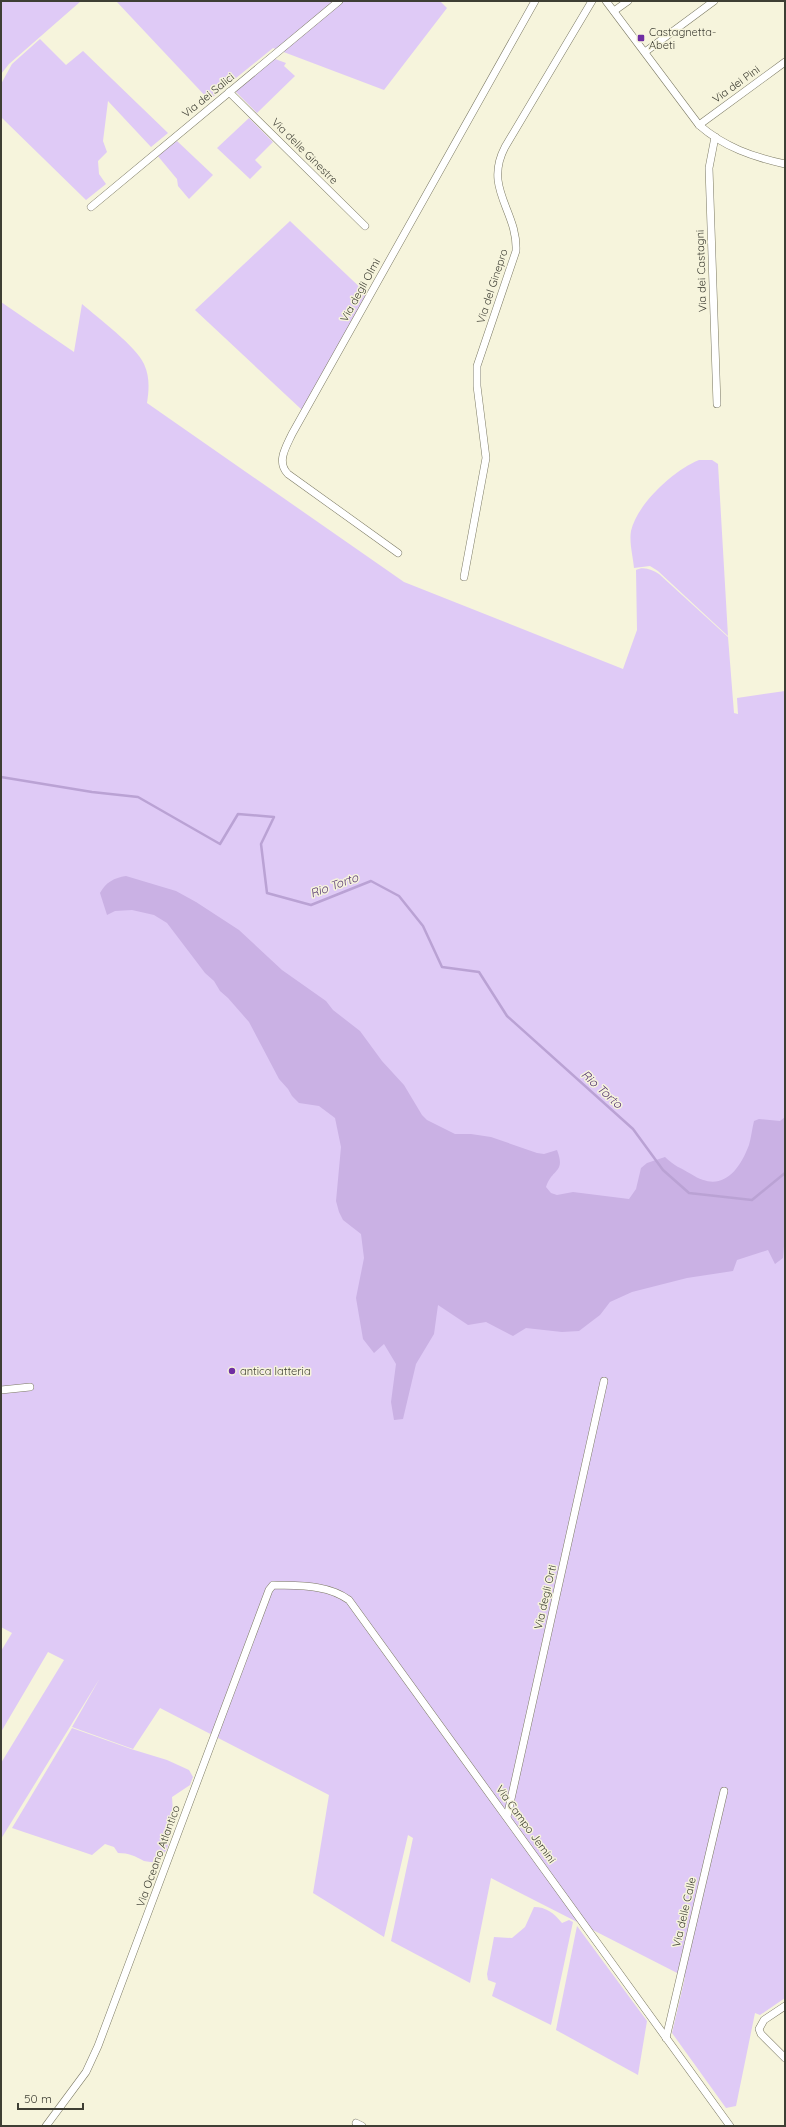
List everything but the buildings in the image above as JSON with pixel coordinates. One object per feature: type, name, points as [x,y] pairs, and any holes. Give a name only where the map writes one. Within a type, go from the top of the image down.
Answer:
[{"type":"street","name":"Via dei Salici","points":[[91,207],[339,1]]},
{"type":"street","name":"Via degli Olmi","points":[[398,553],[288,474],[283,467],[283,456],[292,434],[536,1]]},
{"type":"street","name":"Via del Ginepro","points":[[464,577],[486,458],[476,382],[477,366],[516,251],[514,229],[498,183],[498,164],[505,147],[592,1]]},
{"type":"street","points":[[606,1],[699,125],[715,137],[749,154],[785,164]]},
{"type":"street","points":[[614,11],[628,1]]},
{"type":"street","points":[[645,52],[714,1]]},
{"type":"street","name":"Via dei Pini","points":[[699,125],[785,62]]},
{"type":"street","name":"Via delle Ginestre","points":[[229,92],[365,226]]},
{"type":"street","name":"Via dei Castagni","points":[[715,137],[709,168],[717,404]]},
{"type":"street","name":"Via degli Orti","points":[[507,1817],[604,1381]]},
{"type":"street","points":[[1,1390],[30,1388]]},
{"type":"street","name":"Via Campo Jemini","points":[[273,1585],[314,1587],[334,1591],[349,1600],[730,2126]]},
{"type":"street","name":"Via Oceano Atlantico","points":[[46,2126],[86,2072],[98,2046],[266,1596],[273,1585]]},
{"type":"street","name":"Via delle Calle","points":[[666,2038],[724,1791]]},
{"type":"street","points":[[785,2006],[764,2020],[759,2029],[761,2034],[785,2058]]},
{"type":"shaded area","points":[[1,1],[81,1],[9,64],[1,74]]},
{"type":"shaded area","points":[[116,1],[440,1],[447,8],[384,90],[273,48],[209,100]]},
{"type":"shaded area","points":[[40,39],[66,65],[83,51],[168,133],[151,147],[108,101],[103,141],[107,152],[98,161],[99,174],[106,184],[86,200],[1,117],[1,84],[12,64]]},
{"type":"shaded area","points":[[275,59],[286,63],[284,66],[295,76],[257,113],[235,91]]},
{"type":"shaded area","points":[[249,118],[273,142],[255,160],[262,167],[250,179],[217,148]]},
{"type":"shaded area","points":[[177,141],[213,175],[189,199],[178,186],[177,179],[157,155]]},
{"type":"shaded area","points":[[290,221],[368,295],[302,410],[195,310]]},
{"type":"shaded area","points":[[1,302],[74,352],[82,304],[107,324],[140,357],[146,369],[148,379],[149,388],[147,403],[404,582],[623,669],[637,630],[636,570],[642,568],[648,569],[659,574],[728,637],[734,713],[738,714],[737,698],[785,691],[785,1998],[760,2015],[755,2013],[736,2106],[726,2108],[672,2033],[685,1977],[491,1878],[470,1983],[391,1941],[413,1838],[408,1835],[384,1937],[313,1893],[329,1795],[160,1708],[133,1749],[72,1727],[100,1678],[1,1839],[1,1763],[64,1660],[48,1652],[1,1732],[1,1651],[12,1633],[1,1627]]},
{"type":"shaded area","points":[[699,460],[712,460],[718,464],[728,636],[658,571],[650,566],[634,568],[631,531],[641,510],[658,489],[668,480],[689,465]]},
{"type":"shaded area","points":[[126,876],[176,891],[239,930],[282,970],[326,1001],[333,1010],[360,1031],[382,1061],[404,1085],[422,1115],[427,1120],[455,1134],[471,1134],[491,1137],[537,1153],[544,1154],[557,1150],[560,1163],[559,1167],[546,1187],[551,1193],[557,1195],[573,1192],[629,1199],[636,1189],[641,1168],[647,1163],[665,1157],[675,1165],[701,1179],[711,1182],[719,1181],[727,1178],[733,1172],[745,1155],[749,1145],[754,1121],[759,1119],[780,1121],[785,1117],[785,1234],[783,1258],[775,1264],[768,1250],[737,1260],[733,1271],[687,1278],[632,1292],[610,1302],[600,1315],[579,1331],[562,1332],[526,1328],[513,1336],[486,1322],[468,1325],[438,1305],[434,1334],[416,1364],[403,1419],[394,1420],[391,1402],[396,1364],[384,1344],[374,1353],[363,1339],[356,1298],[364,1258],[361,1234],[343,1220],[336,1201],[341,1147],[335,1118],[319,1106],[299,1103],[292,1096],[279,1079],[249,1022],[220,991],[214,981],[205,973],[167,923],[154,915],[132,910],[115,911],[107,915],[100,893],[111,881]]},
{"type":"shaded area","points":[[72,1728],[167,1760],[189,1770],[193,1777],[190,1785],[172,1797],[173,1812],[167,1823],[172,1830],[167,1849],[157,1863],[144,1861],[129,1854],[118,1853],[114,1847],[105,1844],[92,1855],[12,1828]]},
{"type":"shaded area","points":[[534,1907],[550,1911],[562,1923],[569,1920],[573,1922],[551,2025],[492,1996],[496,1983],[488,1980],[487,1974],[494,1937],[512,1938],[525,1927]]},
{"type":"shaded area","points":[[577,1926],[647,2021],[638,2075],[556,2030]]},
{"type":"waterway","name":"Rio Torto","points":[[1,777],[92,792],[138,797],[220,844],[238,814],[274,817],[261,844],[267,893],[311,905],[371,881],[399,896],[423,926],[442,967],[479,972],[507,1016],[633,1129],[663,1170],[689,1193],[752,1200],[785,1173]]},
{"type":"place","name":"Castagnetta- Abeti","points":[[641,38]]},
{"type":"place","name":"antica latteria","points":[[232,1371]]}]
